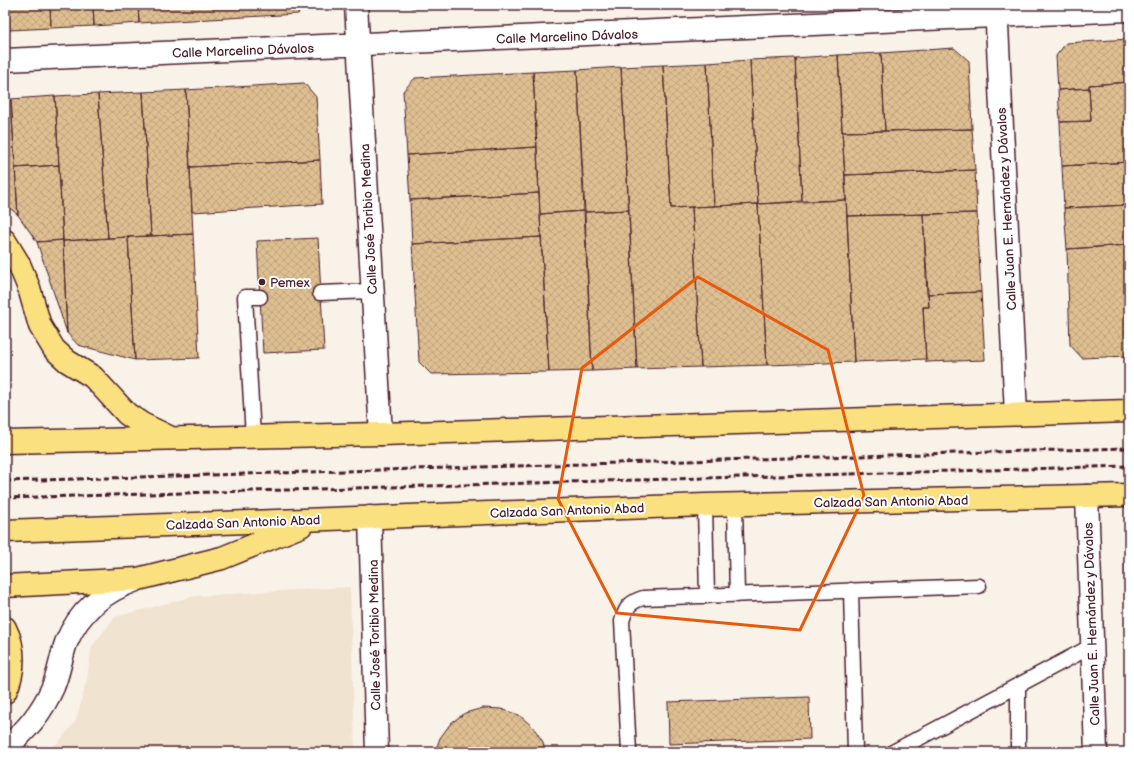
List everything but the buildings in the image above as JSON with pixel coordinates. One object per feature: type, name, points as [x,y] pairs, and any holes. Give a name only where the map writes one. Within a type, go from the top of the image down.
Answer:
[{"type":"highway","points":[[5,241],[19,264],[29,288],[40,326],[54,349],[67,361],[93,377],[127,414],[142,424],[172,439]]},
{"type":"highway","points":[[5,442],[381,434],[1129,411]]},
{"type":"highway","name":"Calzada San Antonio Abad","points":[[5,531],[735,504],[1129,495]]},
{"type":"highway","points":[[5,586],[138,579],[222,558],[317,519]]},
{"type":"highway","points":[[5,628],[12,651],[12,669],[5,692]]},
{"type":"street","name":"Calle José Toribio Medina","points":[[356,5],[381,434]]},
{"type":"street","name":"Calle Marcelino Dávalos","points":[[5,60],[358,45],[997,11],[1129,10]]},
{"type":"street","name":"Calle Juan E. Hernández y Dávalos","points":[[997,11],[1016,414]]},
{"type":"street","name":"Calle Juan E. Hernández y Dávalos","points":[[1087,496],[1096,752]]},
{"type":"street","name":"Calle José Toribio Medina","points":[[370,517],[377,752]]},
{"type":"street","points":[[5,748],[21,736],[44,707],[54,686],[66,643],[84,612],[114,588],[138,579]]},
{"type":"lane","points":[[320,293],[372,291]]},
{"type":"lane","points":[[253,437],[245,297],[260,296]]},
{"type":"lane","points":[[735,504],[736,595]]},
{"type":"lane","points":[[705,505],[707,596]]},
{"type":"lane","points":[[629,752],[622,621],[625,609],[632,601],[643,598],[979,586]]},
{"type":"lane","points":[[851,590],[855,752]]},
{"type":"lane","points":[[893,752],[1092,646]]},
{"type":"lane","points":[[1018,686],[1018,752]]},
{"type":"highlighted area","points":[[698,277],[828,350],[864,496],[800,630],[617,613],[558,499],[582,368]]},
{"type":"shaded area","points":[[350,587],[355,752],[50,752],[76,721],[87,679],[92,646],[115,617],[195,596]]},
{"type":"railway","points":[[5,481],[1129,448]]},
{"type":"railway","points":[[5,498],[1129,466]]},
{"type":"place","name":"Pemex","points":[[262,282]]}]
